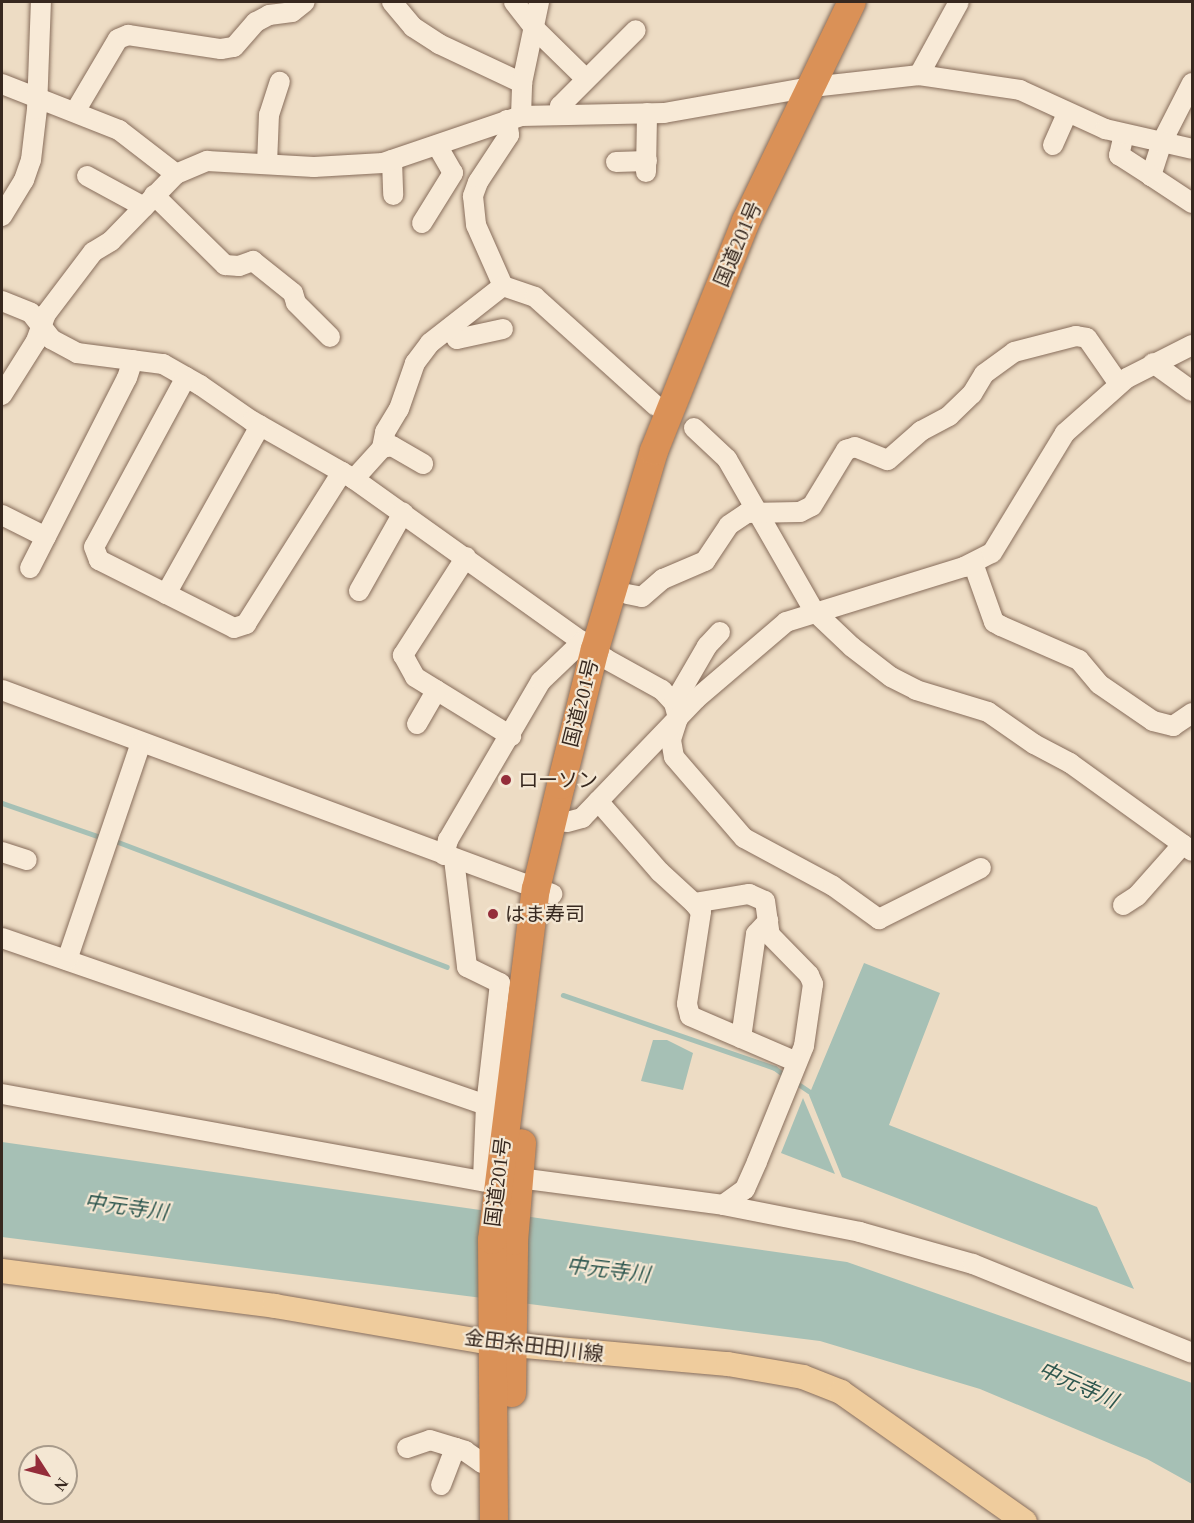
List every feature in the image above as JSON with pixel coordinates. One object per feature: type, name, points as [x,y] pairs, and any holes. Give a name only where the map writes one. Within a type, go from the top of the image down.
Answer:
[{"type":"highway","name":"国道201号","points":[[544,892],[567,822],[595,650],[627,594],[668,458],[706,350],[820,86],[852,2]]},
{"type":"highway","name":"国道201号","points":[[494,1521],[493,1463],[503,1313],[503,1184],[544,892],[595,650],[654,451],[746,221],[867,2]]},
{"type":"highway","name":"国道201号","points":[[502,1344],[511,1521]]},
{"type":"main road","name":"金田糸田田川線","points":[[2,1271],[275,1306],[502,1344],[728,1364],[804,1377],[842,1392],[1025,1521]]},
{"type":"street","points":[[2,216],[24,180],[31,160],[37,109],[35,96],[41,2]]},
{"type":"street","points":[[76,110],[118,39],[128,35],[227,48],[240,42],[256,22],[269,15],[292,12],[305,2]]},
{"type":"street","points":[[392,2],[413,27],[439,44],[522,83]]},
{"type":"street","points":[[514,2],[534,28],[586,79]]},
{"type":"street","points":[[539,2],[509,135],[478,182],[473,196],[476,225],[503,286],[535,297],[656,406]]},
{"type":"street","points":[[919,75],[959,2]]},
{"type":"street","points":[[559,113],[560,106],[636,30]]},
{"type":"street","points":[[2,395],[41,328],[46,314],[93,252],[111,241],[176,174],[207,161],[314,166],[392,160],[514,118],[559,113],[646,113],[783,95],[820,86],[919,75],[1020,90],[1067,113],[1124,134],[1192,149]]},
{"type":"street","points":[[267,164],[269,115],[280,82]]},
{"type":"street","points":[[1151,176],[1162,142],[1192,83]]},
{"type":"street","points":[[2,84],[76,110],[119,130],[176,174]]},
{"type":"street","points":[[616,162],[646,167],[646,113]]},
{"type":"street","points":[[1053,145],[1067,113]]},
{"type":"street","points":[[1124,134],[1119,155],[1192,203]]},
{"type":"street","points":[[422,223],[453,173],[437,145]]},
{"type":"street","points":[[392,160],[393,195]]},
{"type":"street","points":[[87,176],[149,201],[225,265],[238,266],[253,261],[293,293],[296,303],[330,337]]},
{"type":"street","points":[[382,448],[385,432],[399,409],[414,363],[430,343],[503,286]]},
{"type":"street","points":[[2,301],[31,313],[51,339],[77,353],[163,364],[186,377],[260,426],[348,476],[403,513],[595,650],[634,671],[676,710]]},
{"type":"street","points":[[450,329],[457,339],[503,329]]},
{"type":"street","points":[[627,594],[642,597],[663,579],[705,561],[729,525],[747,513],[800,512],[812,506],[824,492],[836,463],[855,447],[888,460],[921,431],[949,416],[972,394],[984,374],[1014,352],[1076,336],[1087,338],[1119,384]]},
{"type":"street","points":[[567,822],[582,818],[676,710],[786,622],[814,611],[973,563],[992,553],[1002,540],[1059,441],[1119,384],[1152,363],[1190,351]]},
{"type":"street","points":[[30,568],[128,378],[133,360]]},
{"type":"street","points":[[1152,363],[1192,391]]},
{"type":"street","points":[[186,377],[94,547],[99,560],[234,628],[246,624],[348,476],[382,448],[392,446],[423,464]]},
{"type":"street","points":[[166,594],[260,426]]},
{"type":"street","points":[[694,428],[728,459],[814,611],[891,677],[916,690],[988,712],[1034,744],[1070,763],[1188,847],[1137,897],[1123,905]]},
{"type":"street","points":[[358,591],[403,513]]},
{"type":"street","points":[[2,515],[46,537]]},
{"type":"street","points":[[466,557],[403,655],[415,677],[511,736]]},
{"type":"street","points":[[973,563],[994,622],[1079,660],[1099,684],[1153,721],[1173,726],[1192,713]]},
{"type":"street","points":[[720,632],[707,646],[676,710],[671,740],[674,757],[744,838],[833,886],[879,920],[981,868]]},
{"type":"street","points":[[503,1184],[486,1105],[500,983],[467,967],[448,840],[511,736],[541,681],[595,650]]},
{"type":"street","points":[[2,690],[544,892]]},
{"type":"street","points":[[417,724],[437,690]]},
{"type":"street","points":[[67,960],[141,743]]},
{"type":"street","points":[[598,801],[660,872],[701,912],[687,1004],[690,1016],[797,1062]]},
{"type":"street","points":[[3,858],[27,860]]},
{"type":"street","points":[[694,903],[749,894],[765,901],[768,921],[777,945],[809,975],[813,984],[804,1046],[745,1189],[723,1205]]},
{"type":"street","points":[[741,1038],[756,934],[768,921]]},
{"type":"street","points":[[2,938],[486,1105]]},
{"type":"street","points":[[2,1094],[503,1184],[723,1205],[860,1232],[974,1264],[1192,1353]]},
{"type":"street","points":[[407,1448],[430,1440],[455,1448],[483,1463],[493,1463]]},
{"type":"street","points":[[441,1485],[455,1448]]},
{"type":"water","points":[[864,963],[940,993],[889,1125],[1097,1207],[1134,1289],[842,1177],[809,1095]]},
{"type":"water","points":[[653,1040],[667,1040],[693,1053],[683,1090],[641,1081]]},
{"type":"water","points":[[803,1098],[835,1174],[781,1153]]},
{"type":"water","name":"中元寺川","points":[[2,1142],[847,1262],[1192,1383],[1192,1484],[1147,1459],[980,1389],[820,1341],[2,1237]]},
{"type":"waterway","points":[[2,803],[103,838]]},
{"type":"waterway","points":[[113,840],[447,967]]},
{"type":"waterway","points":[[563,995],[775,1068],[787,1077]]},
{"type":"waterway","points":[[794,1081],[815,1095]]},
{"type":"place","name":"ローソン","points":[[506,780]]},
{"type":"place","name":"はま寿司","points":[[493,914]]}]
